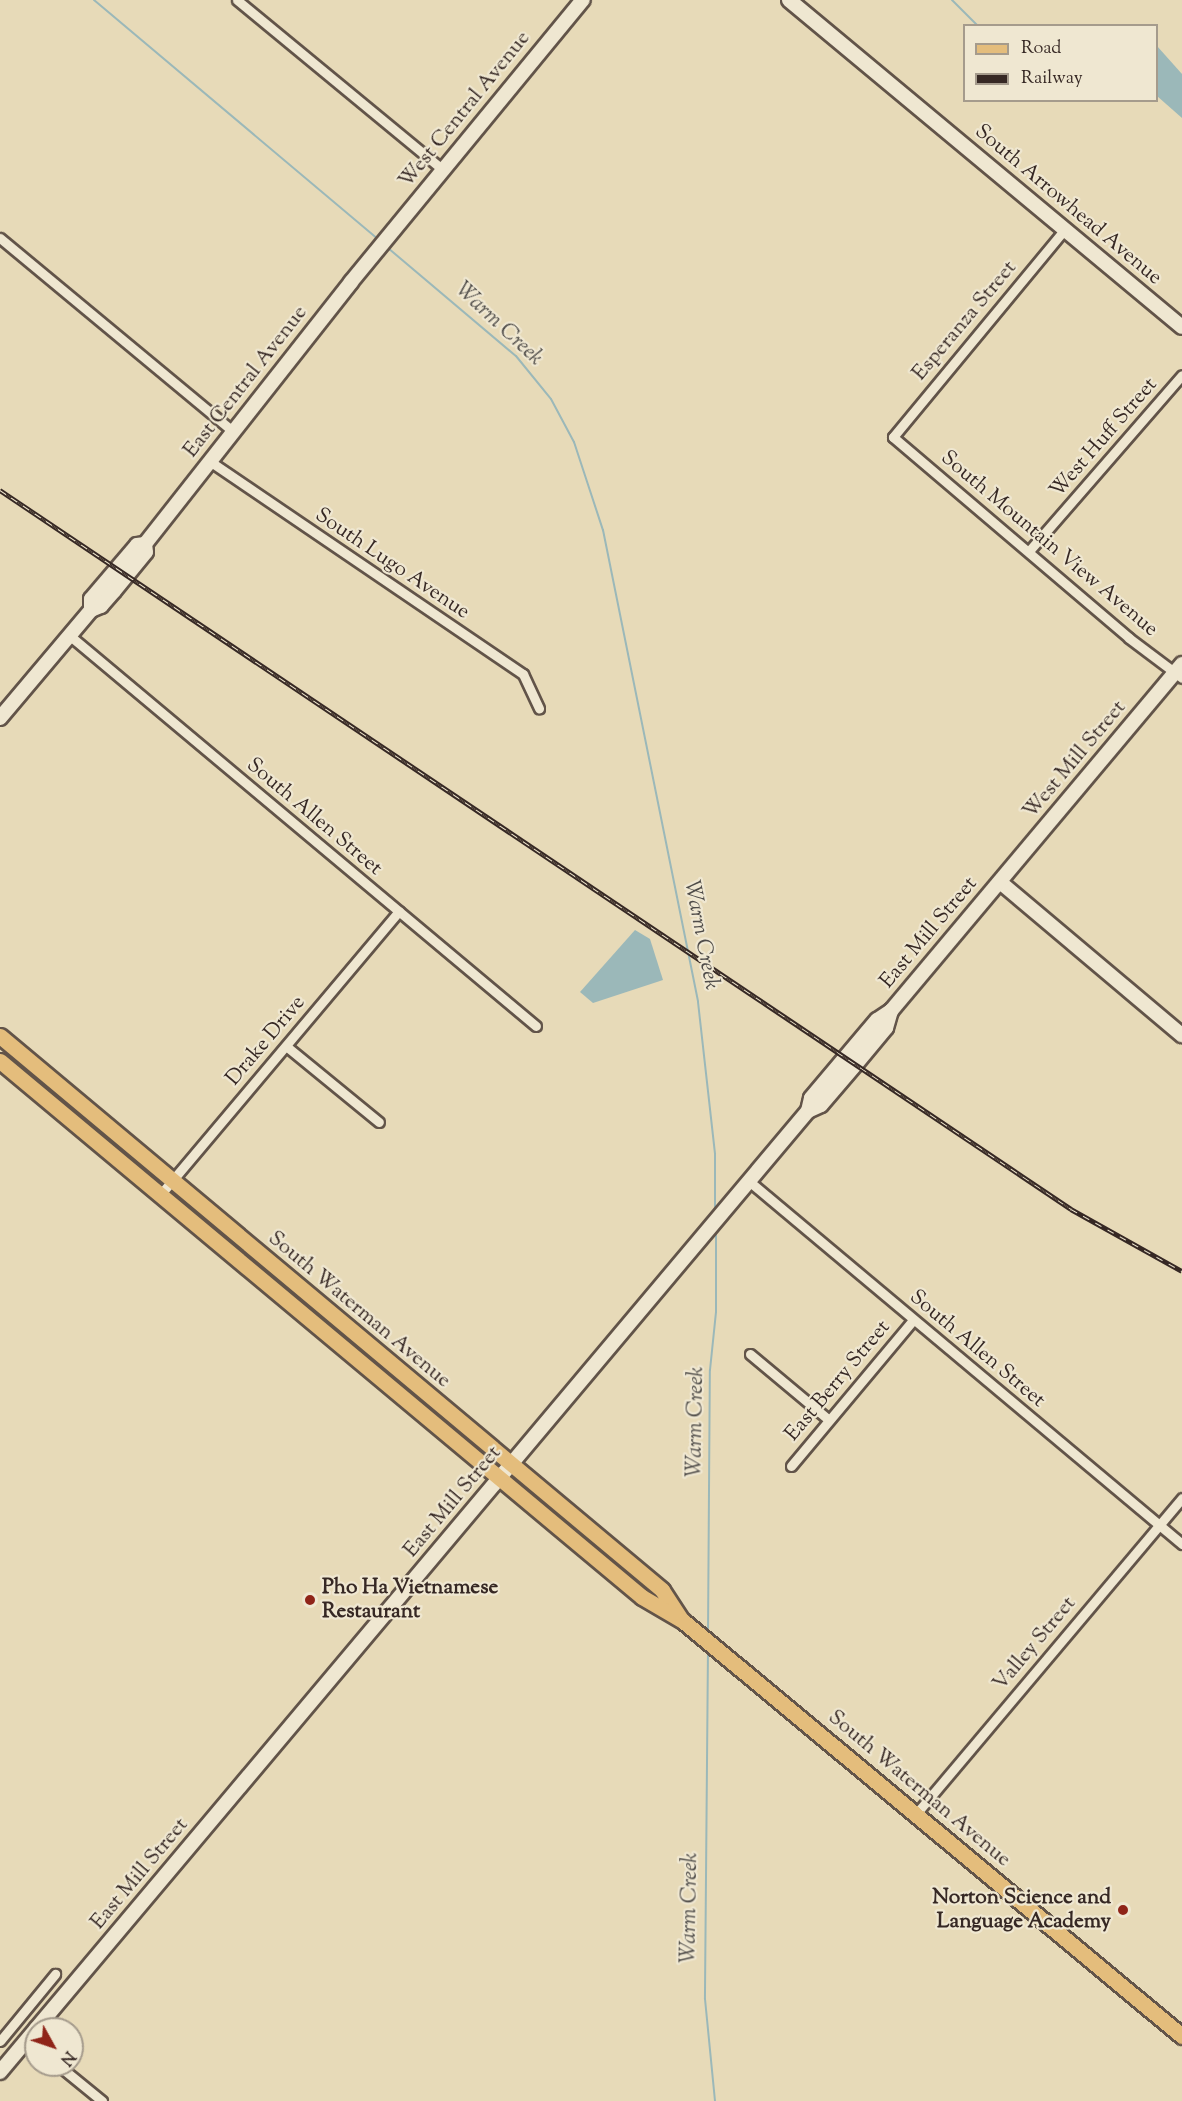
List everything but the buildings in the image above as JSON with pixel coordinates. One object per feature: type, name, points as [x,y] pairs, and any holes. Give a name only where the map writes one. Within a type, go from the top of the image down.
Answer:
[{"type":"main road","name":"West Central Avenue","points":[[380,246],[583,0]]},
{"type":"main road","name":"South Arrowhead Avenue","points":[[789,0],[1182,327]]},
{"type":"main road","name":"East Central Avenue","points":[[2,711],[90,610],[101,606],[128,575],[146,552],[144,544],[380,246]]},
{"type":"main road","name":"West Mill Street","points":[[1000,882],[1180,671]]},
{"type":"main road","points":[[1000,882],[1182,1035]]},
{"type":"main road","name":"East Mill Street","points":[[50,2017],[808,1111],[821,1105],[871,1046],[886,1028],[891,1011],[1000,882]]},
{"type":"main road","name":"South Waterman Avenue","points":[[0,1036],[511,1466],[662,1590],[683,1621]]},
{"type":"main road","points":[[0,1048],[10,1056],[19,1052]]},
{"type":"main road","name":"South Waterman Avenue","points":[[0,1061],[652,1605],[683,1621],[1182,2036]]},
{"type":"main road","points":[[574,1540],[592,1542],[653,1594],[662,1590]]},
{"type":"main road","name":"East Mill Street","points":[[0,2072],[24,2047]]},
{"type":"street","points":[[238,0],[443,170]]},
{"type":"street","name":"Esperanza Street","points":[[893,437],[1065,229]]},
{"type":"street","points":[[0,238],[234,432]]},
{"type":"street","name":"West Huff Street","points":[[1029,551],[1182,375]]},
{"type":"street","name":"South Mountain View Avenue","points":[[893,437],[1029,551],[1180,671]]},
{"type":"street","name":"South Lugo Avenue","points":[[211,462],[523,674],[540,708]]},
{"type":"street","name":"South Allen Street","points":[[69,636],[536,1026]]},
{"type":"street","name":"Drake Drive","points":[[160,1195],[399,910]]},
{"type":"street","points":[[286,1046],[380,1122]]},
{"type":"street","name":"South Allen Street","points":[[750,1182],[1182,1544]]},
{"type":"street","name":"East Berry Street","points":[[791,1466],[914,1320]]},
{"type":"street","points":[[750,1354],[829,1420]]},
{"type":"street","name":"Valley Street","points":[[916,1814],[1182,1498]]},
{"type":"street","points":[[0,2041],[55,1974]]},
{"type":"street","points":[[73,2077],[102,2101]]},
{"type":"water","points":[[1158,47],[1182,74],[1182,118],[1158,97]]},
{"type":"water","points":[[635,930],[650,939],[663,980],[593,1003],[580,992]]},
{"type":"waterway","name":"Warm Creek","points":[[94,0],[379,240]]},
{"type":"waterway","points":[[952,0],[976,24]]},
{"type":"waterway","name":"Warm Creek","points":[[388,248],[516,356],[551,399],[574,442],[603,530],[698,1002],[715,1154],[715,1211]]},
{"type":"waterway","name":"Warm Creek","points":[[708,1634],[710,1370],[716,1312],[716,1229]]},
{"type":"waterway","name":"Warm Creek","points":[[708,1648],[705,1999],[715,2101]]},
{"type":"railway","points":[[0,490],[1071,1209],[1182,1271]]},
{"type":"place","name":"Pho Ha Vietnamese Restaurant","points":[[310,1600]]},
{"type":"place","name":"Norton Science and Language Academy","points":[[1123,1910]]}]
